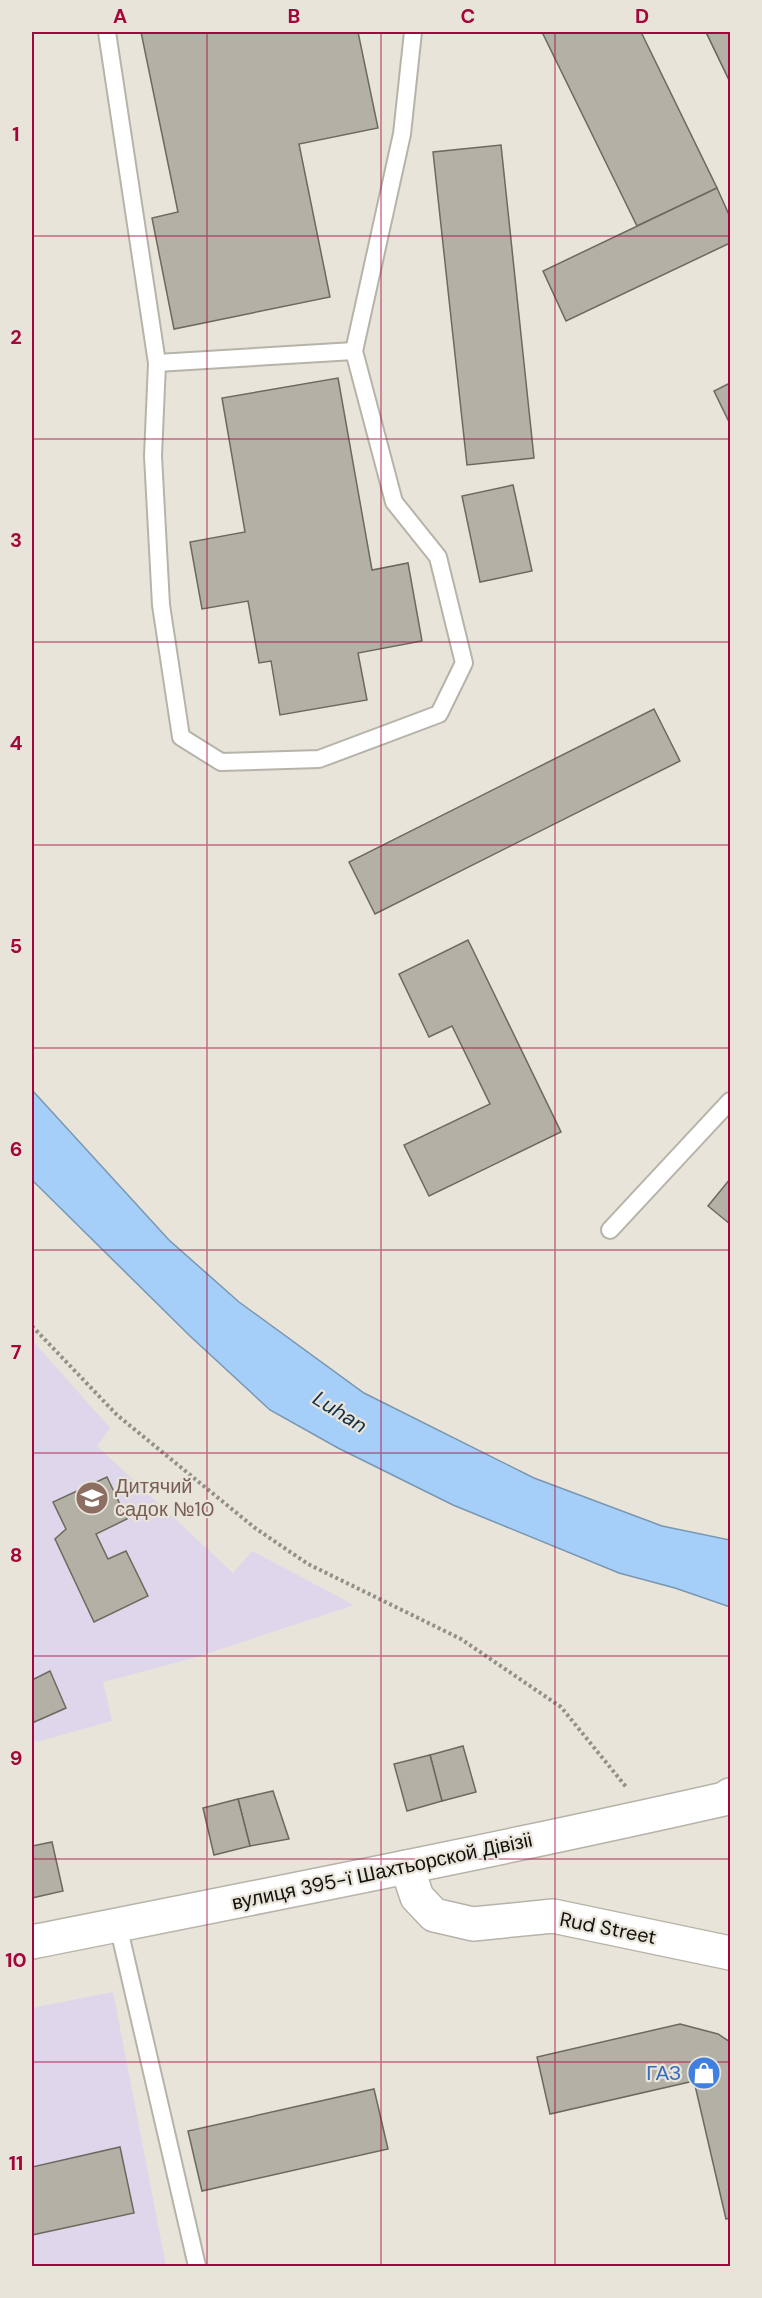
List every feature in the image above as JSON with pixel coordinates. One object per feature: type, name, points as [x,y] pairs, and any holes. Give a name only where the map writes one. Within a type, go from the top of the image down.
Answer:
[{"type":"street","name":"вулиця 395-ї Шахтьорской Дівізіі","points":[[32,1942],[407,1867],[650,1815],[730,1795]]},
{"type":"street","name":"Rud Street","points":[[407,1867],[417,1897],[434,1914],[472,1924],[553,1916],[730,1953]]},
{"type":"lane","points":[[107,32],[157,363],[153,456],[161,605],[181,736],[221,762],[319,759],[439,714],[464,663],[438,556],[394,502],[354,351],[402,134],[413,32]]},
{"type":"lane","points":[[157,363],[354,351]]},
{"type":"lane","points":[[610,1230],[730,1101]]},
{"type":"lane","points":[[118,1925],[197,2266]]},
{"type":"path","points":[[32,1326],[117,1415],[255,1528],[308,1564],[461,1639],[561,1707],[650,1815]]},
{"type":"shaded area","name":"Дитячий садок №10","points":[[32,1340],[110,1428],[97,1446],[233,1573],[252,1551],[354,1605],[197,1657],[103,1682],[112,1721],[32,1743]]},
{"type":"shaded area","points":[[113,1992],[166,2266],[32,2266],[32,2008]]},
{"type":"water","name":"Luhan","points":[[32,1090],[169,1240],[239,1302],[364,1393],[534,1478],[662,1526],[730,1540],[730,1607],[675,1588],[619,1573],[453,1505],[338,1448],[270,1410],[190,1336],[32,1180]]},
{"type":"building","points":[[141,32],[358,32],[378,128],[299,144],[330,297],[174,329],[152,218],[178,212]]},
{"type":"building","points":[[542,32],[641,32],[717,188],[637,226]]},
{"type":"building","points":[[706,32],[730,32],[730,82]]},
{"type":"building","points":[[706,32],[730,32],[730,82]]},
{"type":"building","points":[[501,145],[534,458],[467,465],[433,152]]},
{"type":"building","points":[[717,188],[730,217],[730,243],[566,321],[543,271]]},
{"type":"building","points":[[338,378],[372,570],[408,563],[422,641],[358,653],[367,700],[280,715],[271,661],[259,663],[248,601],[202,609],[190,542],[245,532],[222,398]]},
{"type":"building","points":[[730,383],[730,424],[714,391]]},
{"type":"building","points":[[513,485],[532,571],[480,582],[462,496]]},
{"type":"building","points":[[654,709],[680,761],[375,914],[349,862]]},
{"type":"building","points":[[468,940],[561,1132],[429,1196],[404,1145],[490,1104],[452,1026],[429,1037],[399,974]]},
{"type":"building","points":[[730,1179],[730,1224],[708,1206]]},
{"type":"building","points":[[107,1477],[127,1519],[96,1534],[108,1559],[126,1551],[148,1596],[94,1622],[55,1539],[66,1529],[53,1502]]},
{"type":"building","points":[[50,1671],[66,1708],[32,1723],[32,1680]]},
{"type":"building","points":[[463,1746],[476,1792],[442,1801],[430,1755]]},
{"type":"building","points":[[430,1755],[442,1801],[407,1811],[394,1764]]},
{"type":"building","points":[[273,1791],[289,1839],[250,1846],[238,1799]]},
{"type":"building","points":[[238,1799],[250,1846],[214,1855],[203,1808]]},
{"type":"building","points":[[52,1842],[63,1891],[32,1898],[32,1846]]},
{"type":"building","points":[[680,2024],[718,2034],[730,2042],[730,2218],[726,2219],[694,2081],[550,2114],[537,2057]]},
{"type":"building","points":[[374,2089],[388,2149],[202,2191],[188,2131]]},
{"type":"building","points":[[120,2147],[134,2213],[32,2235],[32,2167]]},
{"type":"place","name":"Дитячий садок №10","points":[[92,1498]]},
{"type":"place","name":"ГАЗ","points":[[704,2073]]}]
